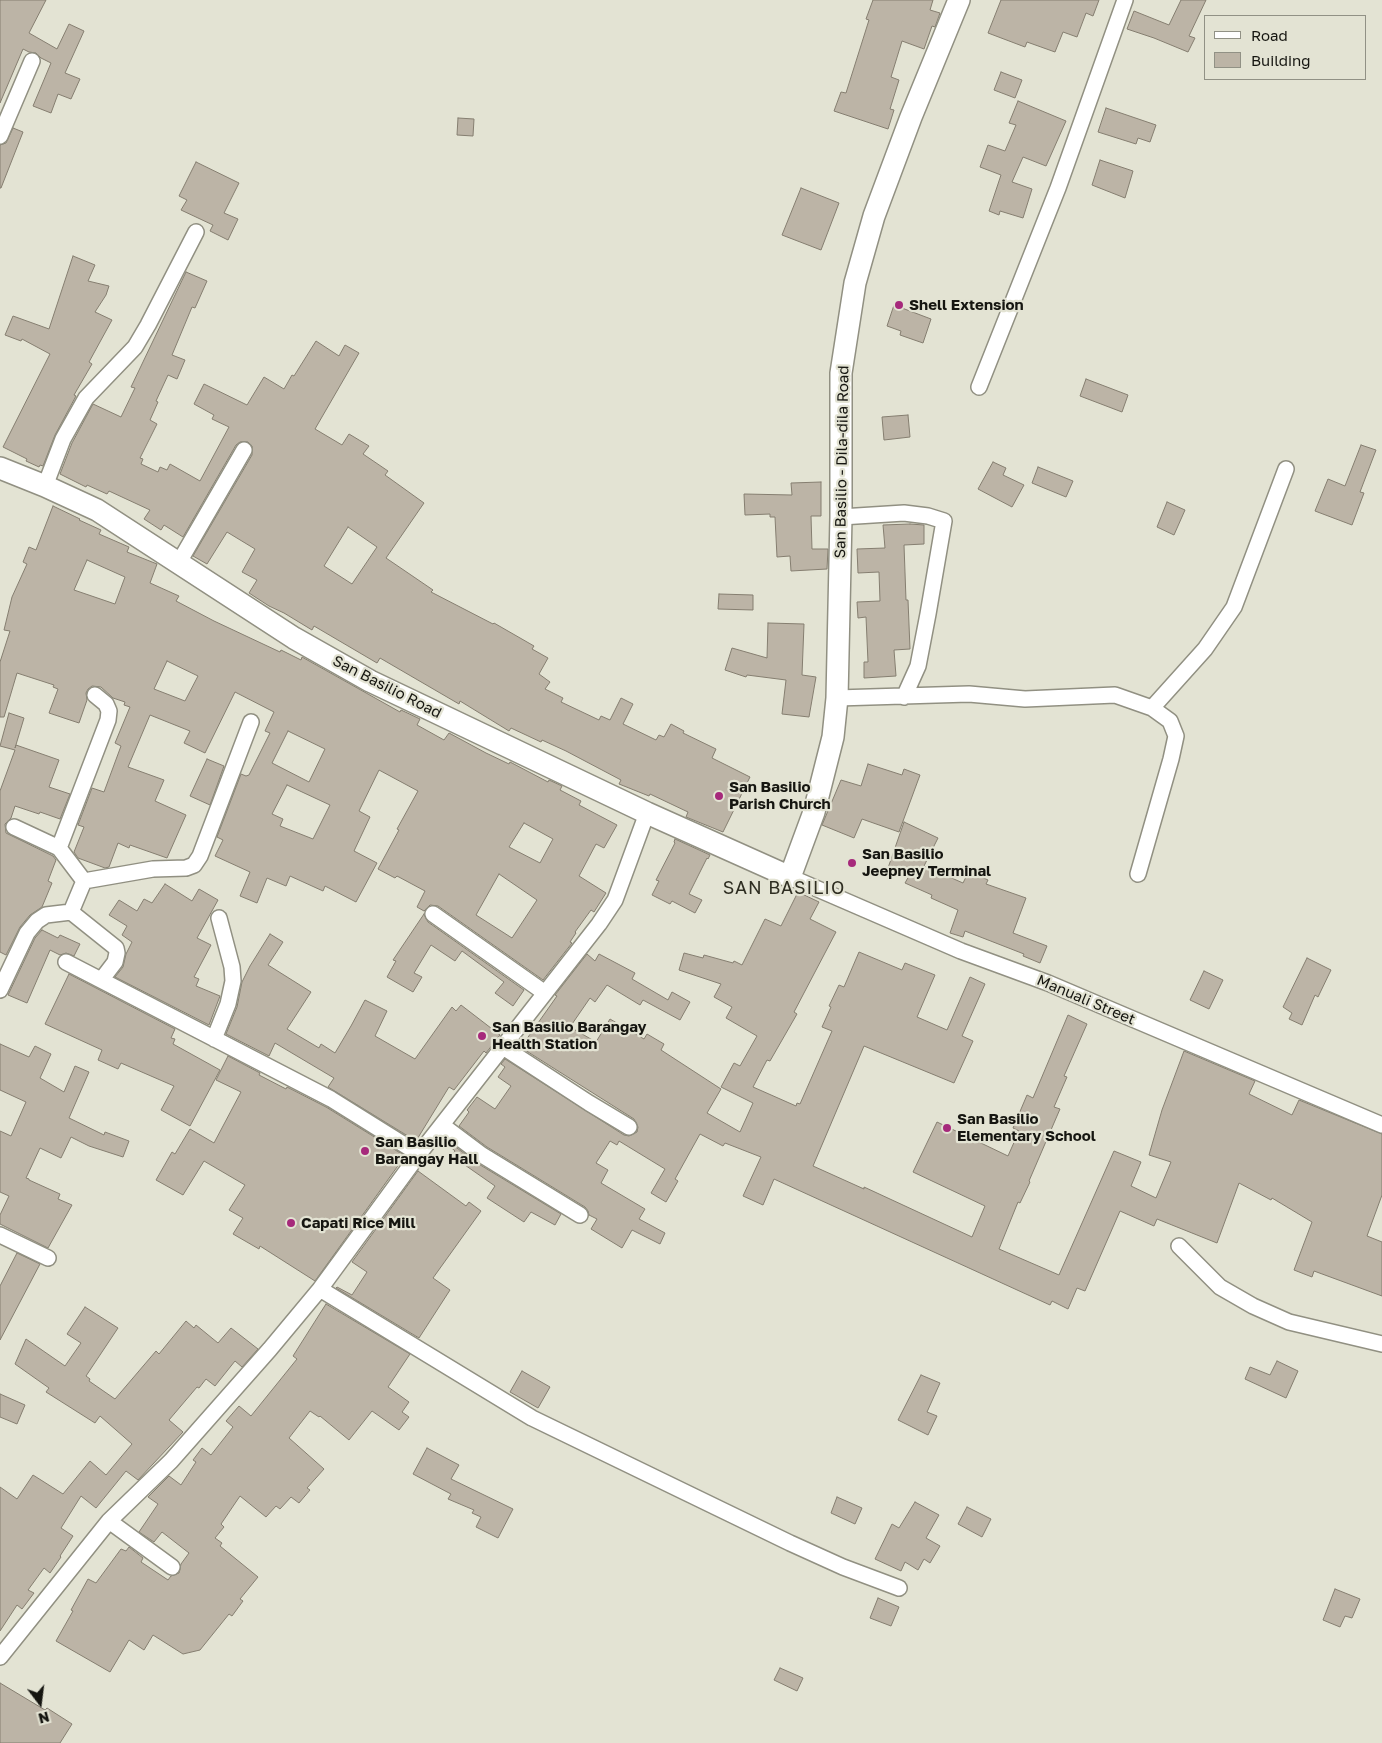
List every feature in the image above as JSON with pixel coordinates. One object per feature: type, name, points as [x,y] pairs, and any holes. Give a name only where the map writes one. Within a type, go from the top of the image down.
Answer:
[{"type":"street","name":"San Basilio - Dila-dila Road","points":[[790,877],[814,812],[833,737],[837,698],[841,517],[841,373],[855,283],[874,216],[959,0]]},
{"type":"street","points":[[979,387],[1058,188],[1125,0]]},
{"type":"street","points":[[0,136],[32,61]]},
{"type":"street","points":[[45,486],[63,439],[86,398],[135,348],[196,232]]},
{"type":"street","points":[[178,564],[244,450]]},
{"type":"street","name":"San Basilio Road","points":[[0,468],[97,510],[294,638],[370,681],[647,813],[790,877]]},
{"type":"street","points":[[1152,708],[1205,649],[1234,607],[1286,469]]},
{"type":"street","points":[[841,517],[904,513],[928,516],[944,521],[918,666],[904,697]]},
{"type":"street","points":[[837,698],[969,694],[1025,699],[1115,696],[1152,708],[1170,721],[1176,736],[1138,874]]},
{"type":"street","points":[[59,848],[108,720],[106,704],[95,695]]},
{"type":"street","points":[[84,880],[153,869],[186,868],[194,865],[200,856],[250,722]]},
{"type":"street","points":[[0,1657],[108,1521],[171,1461],[320,1289],[419,1154],[599,924],[615,900],[647,813]]},
{"type":"street","points":[[14,827],[59,848],[84,880]]},
{"type":"street","name":"Manuali Street","points":[[790,877],[961,951],[1048,983],[1382,1125]]},
{"type":"street","points":[[71,912],[84,880]]},
{"type":"street","points":[[0,990],[27,933],[37,921],[46,915],[54,913],[71,912],[116,948],[115,962],[102,980]]},
{"type":"street","points":[[433,914],[545,993]]},
{"type":"street","points":[[214,1038],[228,1004],[233,981],[232,967],[219,918]]},
{"type":"street","points":[[66,962],[331,1100],[419,1154]]},
{"type":"street","points":[[503,1047],[589,1104],[629,1127]]},
{"type":"street","points":[[442,1125],[482,1155],[580,1215]]},
{"type":"street","points":[[0,1235],[48,1258]]},
{"type":"street","points":[[1179,1246],[1220,1287],[1253,1306],[1289,1322],[1382,1344]]},
{"type":"street","points":[[320,1289],[532,1418],[790,1543],[844,1568],[899,1588]]},
{"type":"street","points":[[108,1521],[172,1567]]},
{"type":"building","points":[[0,0],[46,0],[29,33],[57,49],[69,24],[84,31],[65,73],[80,79],[71,99],[58,94],[51,113],[33,106],[51,63],[36,53],[23,49],[0,103]]},
{"type":"building","points":[[873,0],[933,0],[930,10],[940,13],[935,27],[932,26],[924,49],[902,41],[891,77],[899,80],[890,109],[894,110],[888,129],[834,111],[841,92],[846,93],[869,20],[866,19]]},
{"type":"building","points":[[1001,0],[1099,0],[1093,16],[1086,13],[1077,37],[1063,32],[1055,52],[1027,42],[1025,47],[988,33]]},
{"type":"building","points":[[1181,0],[1206,0],[1189,36],[1195,38],[1188,52],[1127,29],[1134,11],[1169,25]]},
{"type":"building","points":[[1001,72],[1022,80],[1015,98],[994,90]]},
{"type":"building","points":[[1018,101],[1066,121],[1046,166],[1023,157],[1012,182],[1032,189],[1023,218],[1000,211],[999,215],[989,211],[1001,175],[980,167],[988,145],[1005,151],[1016,125],[1009,123]]},
{"type":"building","points":[[1106,108],[1156,125],[1150,142],[1138,138],[1136,144],[1098,132]]},
{"type":"building","points":[[458,118],[474,119],[473,136],[457,135]]},
{"type":"building","points":[[13,128],[23,132],[0,188],[0,145],[6,143]]},
{"type":"building","points":[[1100,160],[1133,171],[1125,198],[1092,185]]},
{"type":"building","points":[[196,162],[239,183],[224,213],[238,219],[228,240],[210,231],[213,225],[181,210],[187,200],[179,196]]},
{"type":"building","points":[[801,188],[839,203],[821,250],[782,235]]},
{"type":"building","points":[[73,256],[95,265],[88,281],[109,286],[106,295],[95,312],[112,320],[89,362],[92,364],[74,395],[76,396],[55,435],[43,466],[40,465],[39,467],[3,447],[50,354],[22,339],[21,341],[5,335],[13,316],[49,329]]},
{"type":"building","points":[[186,272],[207,281],[195,308],[192,307],[172,355],[185,360],[177,379],[168,375],[156,401],[158,402],[150,420],[157,424],[140,458],[143,459],[141,464],[158,472],[160,467],[167,470],[170,464],[200,481],[229,427],[212,419],[214,415],[194,404],[204,384],[247,405],[264,377],[284,389],[316,341],[339,356],[345,345],[359,353],[315,429],[342,445],[349,434],[369,446],[363,454],[388,471],[385,475],[424,503],[386,558],[433,590],[431,592],[494,623],[534,646],[532,649],[548,658],[539,674],[550,682],[545,689],[563,698],[561,702],[599,720],[601,716],[610,720],[621,698],[633,704],[623,724],[656,740],[659,735],[664,737],[671,724],[684,731],[683,733],[716,749],[712,758],[750,777],[723,832],[686,817],[688,812],[650,794],[649,796],[619,784],[621,780],[566,751],[511,728],[509,731],[460,701],[459,704],[380,658],[377,663],[314,626],[312,630],[269,606],[249,593],[257,580],[242,572],[255,549],[227,532],[207,564],[193,556],[252,455],[252,446],[248,442],[240,442],[236,445],[183,537],[164,525],[161,530],[144,519],[150,510],[109,491],[107,494],[87,485],[86,487],[60,474],[72,443],[93,404],[121,417],[135,388],[131,387]],"holes":[[[348,527],[377,547],[352,584],[324,566]]]},
{"type":"building","points":[[894,305],[931,319],[923,343],[900,335],[901,331],[887,326]]},
{"type":"building","points":[[1086,379],[1128,395],[1122,412],[1080,396]]},
{"type":"building","points":[[908,415],[910,437],[884,440],[882,417]]},
{"type":"building","points":[[1361,445],[1376,450],[1360,492],[1364,493],[1352,525],[1315,511],[1328,479],[1345,486]]},
{"type":"building","points":[[993,462],[1006,468],[1003,475],[1024,485],[1012,507],[978,489]]},
{"type":"building","points":[[1038,467],[1073,481],[1066,497],[1032,483]]},
{"type":"building","points":[[821,482],[821,516],[811,516],[812,549],[828,549],[827,569],[791,571],[790,556],[777,557],[775,517],[770,517],[770,514],[745,515],[744,494],[792,495],[791,483]]},
{"type":"building","points":[[1167,502],[1185,510],[1174,535],[1157,527]]},
{"type":"building","points":[[53,506],[101,530],[99,534],[129,547],[127,552],[157,564],[150,583],[179,596],[176,601],[280,652],[281,650],[301,660],[302,657],[400,712],[401,710],[420,719],[417,725],[444,740],[449,733],[509,764],[510,762],[548,782],[549,780],[562,786],[560,790],[581,801],[579,805],[617,825],[604,848],[596,844],[579,876],[606,893],[594,912],[591,910],[575,932],[570,942],[572,943],[543,980],[438,906],[430,905],[424,911],[417,907],[425,891],[397,876],[395,878],[378,869],[418,791],[379,770],[359,811],[370,817],[354,851],[377,863],[356,902],[325,886],[323,891],[290,876],[286,886],[267,878],[257,903],[240,896],[250,872],[215,856],[223,840],[217,837],[241,774],[249,775],[270,733],[265,731],[274,712],[235,692],[205,753],[184,743],[190,731],[150,715],[128,767],[164,780],[155,801],[186,815],[167,858],[130,845],[129,848],[118,843],[109,867],[105,868],[78,858],[74,852],[84,827],[78,825],[92,788],[104,792],[121,746],[115,743],[130,707],[124,705],[125,702],[113,698],[101,687],[92,686],[86,693],[87,700],[79,723],[49,713],[58,689],[53,687],[54,685],[17,673],[4,717],[0,717],[0,662],[10,631],[4,630],[12,597],[27,564],[23,562],[29,547],[36,550]],"holes":[[[87,560],[125,577],[115,604],[74,590]],[[167,661],[198,676],[185,701],[154,689]],[[288,731],[325,749],[309,782],[272,763]],[[287,785],[330,805],[313,839],[280,826],[283,819],[272,814]],[[524,823],[553,839],[540,863],[509,847]],[[499,874],[537,900],[512,938],[476,915]]]},
{"type":"building","points":[[883,525],[924,525],[924,544],[904,545],[910,649],[894,650],[896,676],[864,678],[864,662],[868,662],[866,617],[858,618],[857,602],[880,601],[879,572],[858,573],[857,549],[885,548]]},
{"type":"building","points":[[719,594],[753,595],[753,610],[718,609]]},
{"type":"building","points":[[768,623],[804,624],[802,675],[816,677],[809,717],[782,714],[786,680],[747,675],[746,677],[725,670],[732,648],[767,658]]},
{"type":"building","points":[[9,713],[24,718],[15,748],[16,745],[59,760],[49,787],[70,794],[60,819],[15,806],[11,818],[5,824],[6,833],[53,856],[56,860],[48,881],[52,883],[42,907],[30,915],[20,927],[6,955],[0,952],[0,791],[15,750],[0,746]]},
{"type":"building","points":[[207,759],[224,766],[210,805],[190,796]]},
{"type":"building","points":[[868,764],[902,775],[904,769],[920,775],[899,832],[862,819],[854,838],[822,825],[841,780],[861,786]]},
{"type":"building","points":[[904,822],[938,838],[924,866],[963,883],[969,871],[988,880],[986,884],[1026,898],[1013,933],[1047,946],[1040,963],[1023,956],[1024,954],[965,931],[963,937],[950,933],[958,910],[931,898],[932,895],[905,883],[909,876],[888,868]]},
{"type":"building","points":[[675,839],[710,855],[689,894],[702,900],[695,913],[672,901],[670,904],[652,895],[659,881],[656,880],[675,843]]},
{"type":"building","points":[[165,884],[192,901],[199,889],[218,900],[197,938],[211,945],[194,977],[199,979],[196,986],[220,996],[209,1025],[115,977],[123,967],[126,954],[132,942],[122,935],[127,926],[109,915],[119,900],[137,911],[144,899],[152,903]]},
{"type":"building","points":[[798,892],[819,902],[810,919],[836,932],[794,1012],[797,1014],[770,1061],[767,1060],[753,1087],[796,1106],[797,1103],[800,1104],[832,1031],[822,1027],[831,1007],[829,1006],[839,985],[844,987],[859,952],[902,970],[905,963],[935,975],[917,1017],[947,1030],[970,977],[985,984],[962,1036],[973,1041],[954,1083],[864,1046],[813,1166],[864,1189],[864,1187],[972,1237],[985,1206],[913,1172],[937,1122],[1008,1156],[1019,1131],[1013,1128],[1027,1095],[1033,1098],[1068,1015],[1087,1024],[1064,1076],[1067,1077],[1054,1107],[1060,1109],[1030,1182],[1020,1203],[1018,1202],[999,1249],[1059,1275],[1114,1151],[1141,1162],[1131,1186],[1156,1198],[1171,1162],[1149,1155],[1162,1110],[1184,1051],[1255,1081],[1249,1094],[1292,1115],[1299,1100],[1382,1134],[1382,1195],[1367,1236],[1382,1242],[1382,1296],[1314,1271],[1312,1277],[1294,1270],[1312,1222],[1272,1198],[1271,1200],[1239,1183],[1217,1243],[1157,1219],[1154,1226],[1120,1211],[1085,1291],[1077,1288],[1068,1309],[1052,1301],[1050,1305],[774,1179],[763,1205],[743,1196],[761,1157],[725,1143],[723,1146],[700,1134],[675,1179],[678,1181],[666,1202],[651,1193],[665,1169],[619,1141],[617,1145],[610,1141],[596,1163],[608,1170],[601,1183],[645,1209],[639,1219],[665,1233],[660,1244],[632,1230],[622,1248],[591,1229],[597,1219],[589,1215],[585,1207],[487,1147],[459,1126],[469,1112],[467,1110],[477,1097],[495,1109],[511,1086],[498,1077],[505,1067],[501,1064],[505,1059],[624,1135],[629,1136],[637,1132],[638,1127],[634,1119],[517,1045],[522,1037],[526,1040],[557,996],[555,995],[587,954],[595,961],[599,954],[635,973],[632,979],[668,1000],[672,992],[690,1002],[680,1020],[643,1000],[640,1005],[607,985],[595,1002],[590,998],[570,1027],[596,1042],[610,1019],[644,1039],[647,1034],[664,1044],[661,1050],[721,1089],[707,1113],[740,1132],[753,1103],[721,1087],[734,1063],[740,1066],[757,1036],[726,1018],[732,1007],[714,997],[721,984],[679,970],[684,953],[703,958],[704,955],[733,963],[734,961],[742,965],[765,919],[781,926]]},
{"type":"building","points":[[424,914],[428,922],[524,990],[513,1006],[495,993],[504,982],[462,951],[455,961],[431,945],[414,973],[422,977],[413,992],[387,977],[396,961],[393,960]]},
{"type":"building","points":[[42,930],[58,938],[60,935],[80,944],[74,956],[66,953],[60,955],[50,950],[27,1003],[8,995],[35,938]]},
{"type":"building","points":[[270,934],[283,942],[268,965],[311,992],[287,1029],[319,1048],[321,1044],[335,1053],[365,1000],[387,1011],[375,1036],[415,1059],[452,1007],[456,1011],[461,1005],[500,1035],[486,1053],[484,1051],[454,1090],[449,1087],[416,1141],[328,1087],[334,1078],[275,1043],[269,1056],[226,1034],[237,1007],[242,982]]},
{"type":"building","points":[[1307,958],[1331,970],[1318,997],[1315,995],[1302,1025],[1289,1019],[1292,1013],[1283,1007]]},
{"type":"building","points":[[1204,971],[1223,980],[1209,1009],[1190,1000]]},
{"type":"building","points":[[69,974],[175,1029],[171,1038],[175,1039],[173,1044],[220,1070],[190,1126],[161,1110],[174,1086],[121,1063],[118,1069],[98,1060],[102,1050],[45,1024]]},
{"type":"building","points":[[0,1044],[29,1057],[35,1046],[51,1054],[40,1078],[64,1092],[75,1066],[89,1072],[69,1118],[104,1135],[105,1132],[129,1141],[123,1157],[89,1146],[71,1137],[61,1158],[40,1148],[26,1178],[60,1194],[58,1199],[72,1205],[48,1248],[0,1224],[0,1215],[9,1196],[0,1192],[0,1131],[11,1136],[26,1102],[0,1090]]},
{"type":"building","points":[[228,1056],[260,1073],[259,1075],[326,1107],[405,1156],[315,1281],[260,1246],[259,1249],[233,1234],[243,1218],[229,1210],[245,1185],[204,1161],[183,1195],[156,1180],[172,1152],[175,1154],[190,1129],[214,1143],[241,1092],[216,1080]]},
{"type":"building","points":[[449,1142],[477,1163],[561,1214],[555,1225],[531,1212],[524,1222],[487,1198],[495,1186],[452,1156],[455,1151],[447,1144]]},
{"type":"building","points":[[418,1171],[466,1206],[469,1202],[481,1211],[433,1278],[450,1290],[419,1338],[336,1288],[352,1295],[367,1272],[352,1262]]},
{"type":"building","points":[[17,1253],[40,1264],[0,1340],[0,1286]]},
{"type":"building","points":[[326,1304],[410,1354],[388,1387],[409,1402],[402,1412],[409,1417],[399,1430],[372,1411],[349,1440],[320,1416],[310,1411],[289,1438],[324,1469],[307,1488],[310,1490],[299,1503],[291,1497],[280,1509],[276,1506],[266,1517],[240,1496],[221,1524],[224,1527],[215,1538],[222,1543],[220,1546],[258,1577],[240,1599],[243,1601],[232,1616],[229,1614],[200,1650],[183,1654],[153,1635],[144,1650],[129,1640],[110,1672],[56,1641],[88,1579],[96,1583],[121,1549],[126,1551],[129,1547],[143,1558],[141,1562],[168,1580],[171,1576],[179,1573],[181,1564],[189,1553],[162,1532],[154,1542],[139,1532],[158,1504],[148,1497],[169,1476],[181,1485],[196,1462],[193,1460],[202,1448],[211,1455],[233,1427],[226,1421],[239,1406],[251,1416],[297,1359],[293,1356]]},
{"type":"building","points":[[85,1307],[118,1328],[86,1376],[90,1379],[89,1381],[115,1399],[156,1351],[159,1354],[186,1321],[194,1328],[196,1325],[218,1343],[231,1328],[258,1349],[242,1367],[235,1361],[215,1386],[206,1379],[199,1388],[197,1387],[169,1420],[183,1432],[138,1480],[126,1471],[96,1508],[81,1496],[61,1528],[73,1536],[61,1557],[50,1573],[44,1568],[28,1590],[34,1593],[22,1609],[17,1605],[0,1631],[0,1487],[17,1499],[33,1475],[63,1494],[90,1461],[106,1475],[132,1444],[100,1416],[95,1423],[46,1392],[49,1388],[15,1364],[26,1339],[65,1366],[81,1343],[67,1334]]},
{"type":"building","points":[[1277,1361],[1298,1371],[1286,1398],[1245,1379],[1250,1367],[1270,1375]]},
{"type":"building","points":[[522,1371],[550,1387],[538,1408],[510,1392]]},
{"type":"building","points":[[921,1375],[940,1383],[927,1412],[937,1416],[928,1435],[898,1420]]},
{"type":"building","points":[[0,1394],[25,1405],[17,1424],[0,1417]]},
{"type":"building","points":[[427,1448],[459,1465],[451,1479],[513,1509],[498,1538],[476,1527],[481,1517],[472,1513],[474,1510],[448,1499],[451,1494],[413,1474]]},
{"type":"building","points":[[837,1497],[862,1508],[855,1524],[831,1513]]},
{"type":"building","points":[[915,1502],[939,1515],[926,1538],[940,1546],[930,1563],[924,1559],[918,1570],[905,1562],[901,1571],[875,1559],[892,1524],[899,1528]]},
{"type":"building","points":[[967,1507],[991,1519],[982,1537],[958,1524]]},
{"type":"building","points":[[1335,1589],[1360,1599],[1352,1618],[1345,1616],[1340,1627],[1323,1620]]},
{"type":"building","points":[[878,1598],[899,1607],[891,1626],[870,1618]]},
{"type":"building","points":[[780,1668],[803,1678],[797,1691],[774,1680]]},
{"type":"building","points":[[0,1683],[45,1710],[47,1708],[72,1724],[60,1743],[0,1743]]},
{"type":"place","name":"Shell Extension","points":[[899,305]]},
{"type":"place","name":"San Basilio Parish Church","points":[[719,796]]},
{"type":"place","name":"San Basilio Jeepney Terminal","points":[[852,863]]},
{"type":"place","name":"San Basilio Barangay Health Station","points":[[482,1036]]},
{"type":"place","name":"San Basilio Elementary School","points":[[947,1128]]},
{"type":"place","name":"San Basilio Barangay Hall","points":[[365,1151]]},
{"type":"place","name":"Capati Rice Mill","points":[[291,1223]]},
{"type":"district","name":"SAN BASILIO","points":[[784,888]]}]
